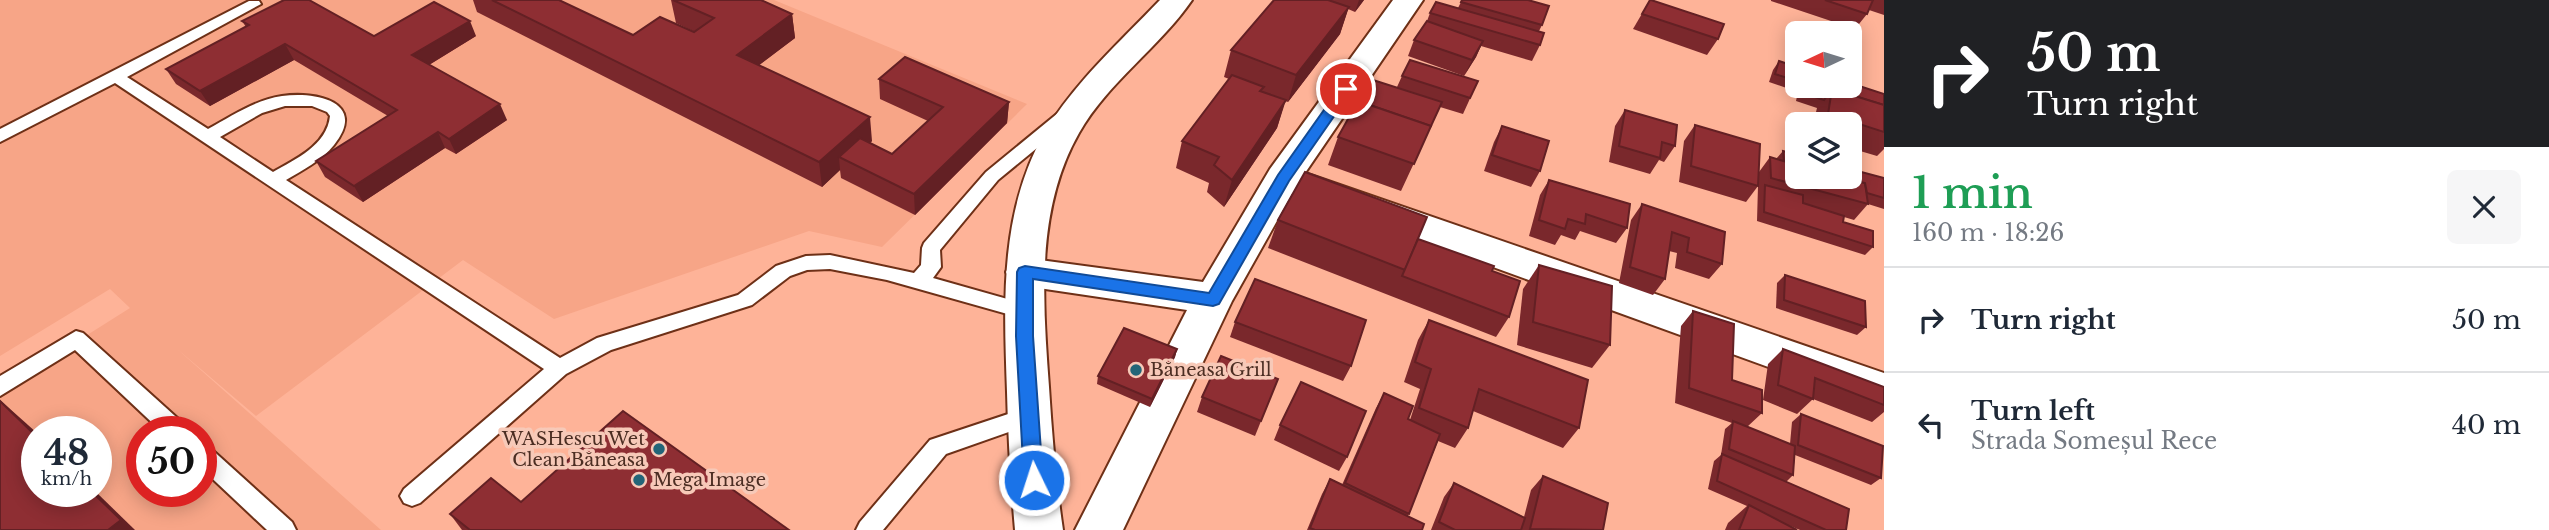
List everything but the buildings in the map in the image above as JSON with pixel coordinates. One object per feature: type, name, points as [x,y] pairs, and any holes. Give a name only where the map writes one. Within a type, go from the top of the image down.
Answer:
[{"type":"street","points":[[1039,530],[1029,416],[1025,292],[1034,205],[1043,175],[1062,134],[1090,94],[1177,0]]},
{"type":"street","points":[[1099,530],[1213,299],[1283,178],[1408,0]]},
{"type":"street","points":[[1283,178],[1884,391]]},
{"type":"street","points":[[1025,292],[1213,299]]},
{"type":"lane","points":[[0,136],[254,4]]},
{"type":"lane","points":[[115,76],[559,368]]},
{"type":"lane","points":[[918,282],[931,267],[931,248],[992,176],[1090,94]]},
{"type":"lane","points":[[207,137],[250,112],[274,103],[309,100],[324,103],[334,110],[339,117],[338,126],[329,140],[314,155],[273,180]]},
{"type":"lane","points":[[412,496],[559,368],[604,344],[745,300],[783,271],[806,262],[830,262],[918,282],[1025,292]]},
{"type":"lane","points":[[0,387],[76,339],[160,416]]},
{"type":"lane","points":[[868,530],[938,447],[1029,416]]},
{"type":"lane","points":[[217,469],[284,530]]},
{"type":"shaded area","points":[[0,0],[774,0],[1027,104],[882,247],[809,231],[554,319],[463,260],[256,416],[176,348],[381,530],[0,530],[0,390],[130,308],[110,289],[0,356]]},
{"type":"place","name":"Băneasa Grill","points":[[1136,370]]},
{"type":"place","name":"WASHescu Wet Clean Băneasa","points":[[659,449]]},
{"type":"place","name":"Mega Image","points":[[639,480]]},
{"type":"route","points":[[1034,480],[1024,336],[1025,272],[1213,299],[1283,178],[1346,89]]}]
